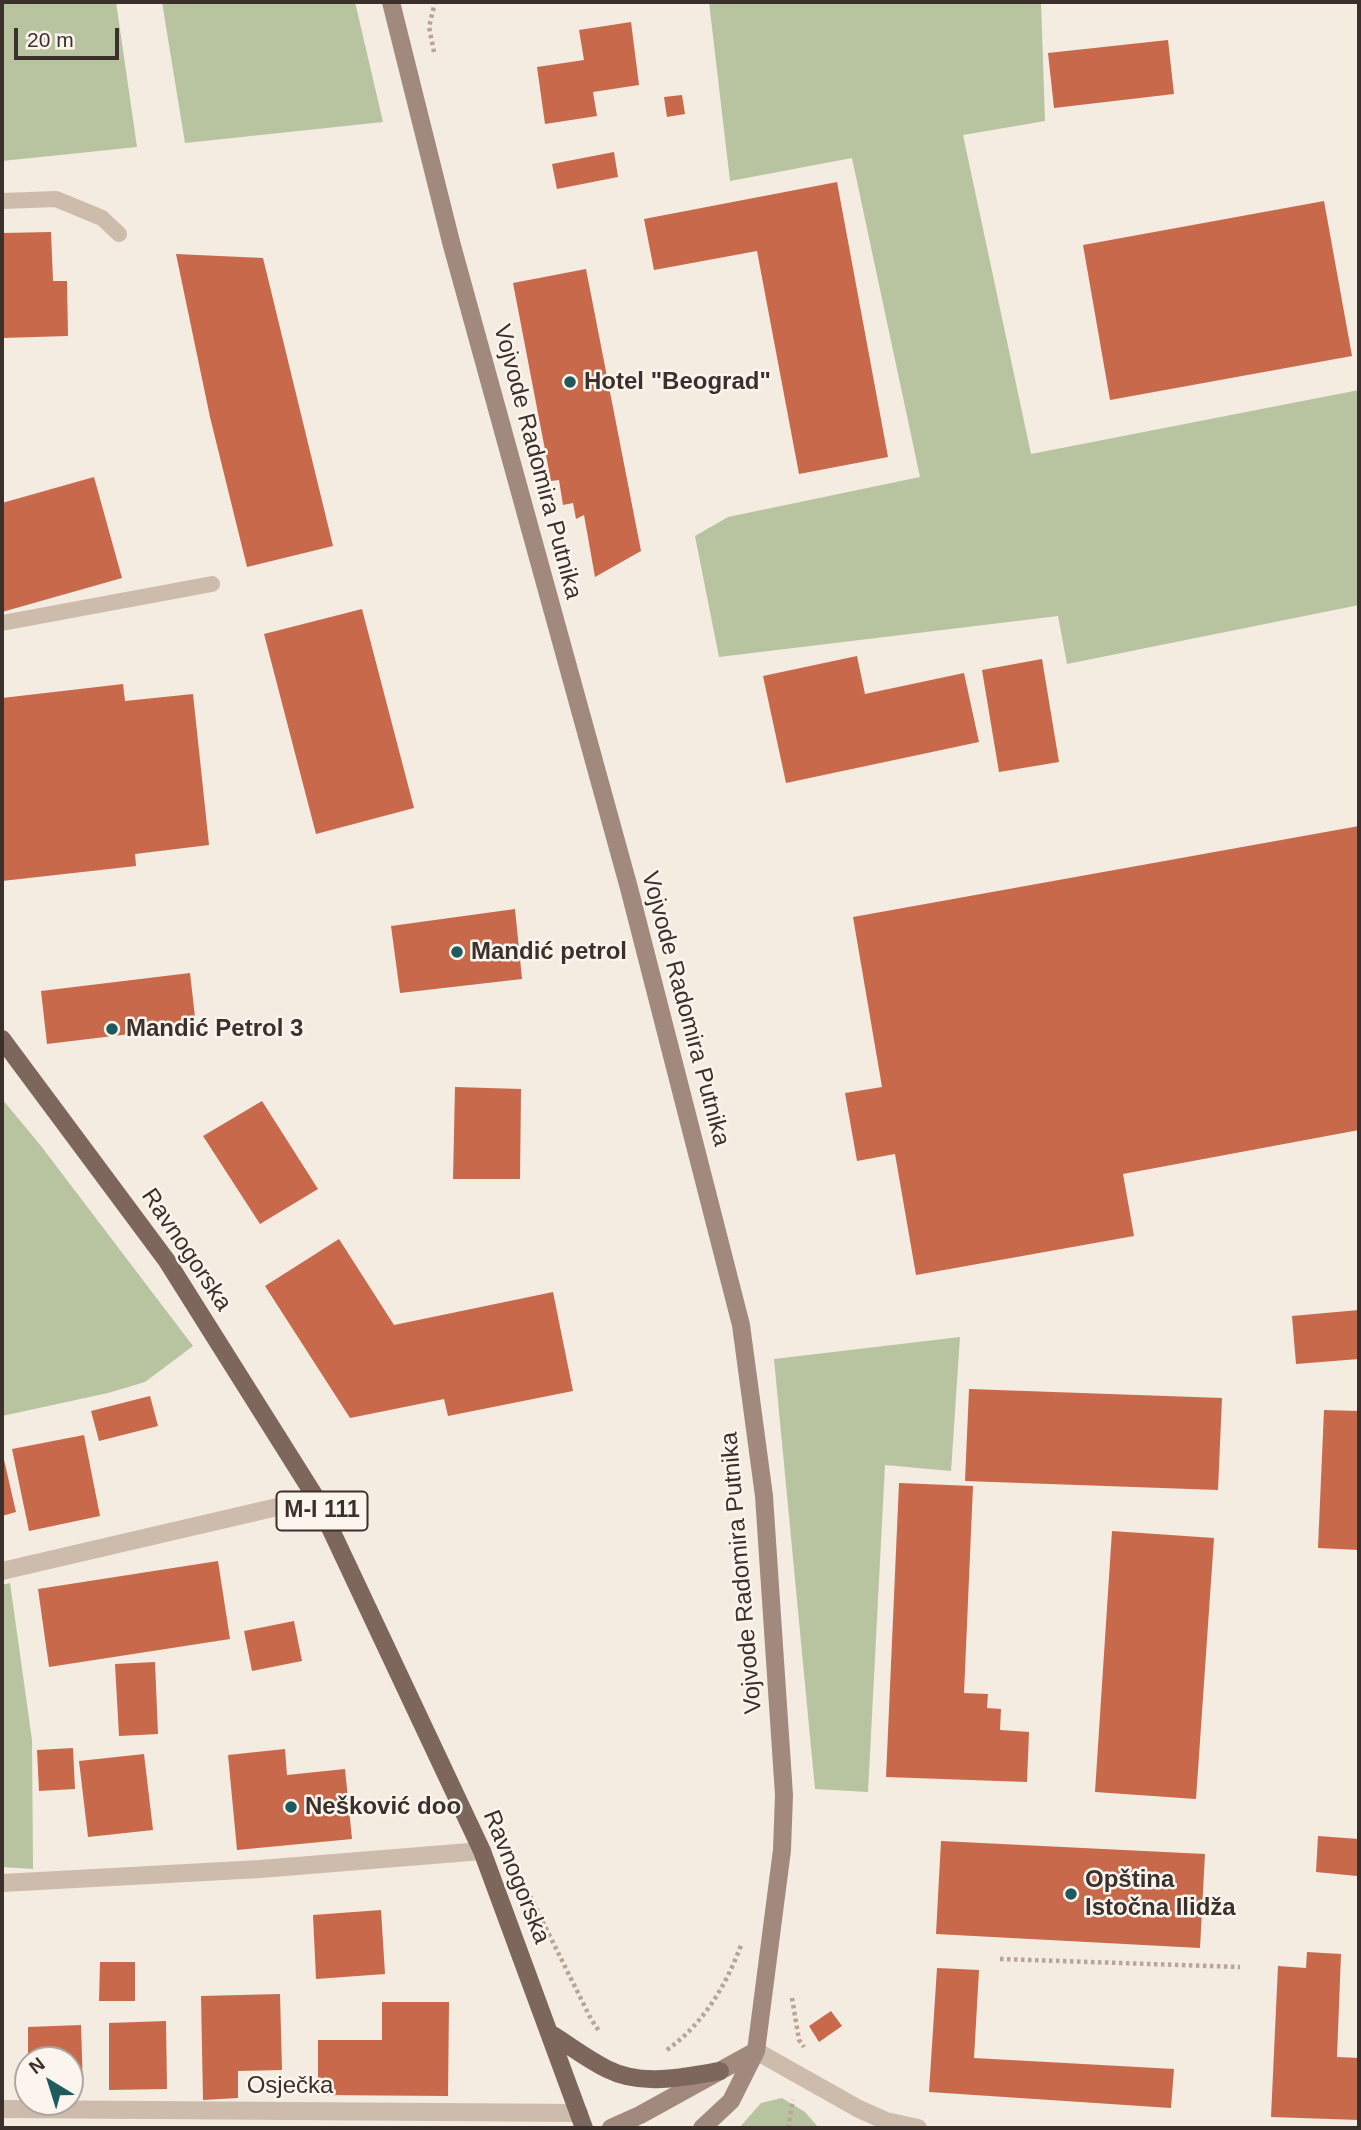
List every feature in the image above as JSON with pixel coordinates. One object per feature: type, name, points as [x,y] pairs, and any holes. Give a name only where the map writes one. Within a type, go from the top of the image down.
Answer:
[{"type":"main road","name":"Vojvode Radomira Putnika","points":[[391,2],[451,242],[626,877],[741,1325],[764,1496],[784,1795],[782,1850],[756,2051],[731,2101],[702,2128]]},
{"type":"main road","name":"Ravnogorska","points":[[2,1039],[167,1261],[316,1498],[482,1851],[582,2120]]},
{"type":"main road","points":[[551,2034],[607,2070],[624,2075],[657,2079],[720,2071]]},
{"type":"main road","points":[[611,2128],[640,2115],[756,2051]]},
{"type":"street","points":[[2,1571],[316,1498]]},
{"type":"street","points":[[2,1883],[260,1869],[482,1851]]},
{"type":"street","points":[[756,2051],[884,2124],[918,2128]]},
{"type":"street","name":"Osječka","points":[[2,2109],[582,2120]]},
{"type":"lane","points":[[2,201],[56,199],[102,218],[119,234]]},
{"type":"lane","points":[[2,623],[212,584]]},
{"type":"path","points":[[529,1895],[591,2019],[605,2039]]},
{"type":"path","points":[[665,2052],[677,2043],[712,2005],[730,1975],[743,1939]]},
{"type":"path","points":[[1000,1959],[1240,1966]]},
{"type":"path","points":[[786,2093],[801,2099]]},
{"type":"path","points":[[788,2128],[793,2096]]},
{"type":"green space","points":[[2,2],[116,2],[137,147],[2,161]]},
{"type":"green space","points":[[162,2],[355,2],[383,122],[185,143]]},
{"type":"green space","points":[[709,2],[1041,2],[1045,121],[963,135],[1031,454],[1359,390],[1359,605],[1067,664],[1058,616],[719,657],[695,536],[728,517],[920,477],[852,158],[730,181]]},
{"type":"green space","points":[[2,1099],[41,1146],[193,1346],[145,1382],[108,1393],[2,1416]]},
{"type":"green space","points":[[960,1337],[951,1471],[885,1465],[868,1792],[815,1789],[774,1359]]},
{"type":"green space","points":[[10,1583],[32,1740],[33,1869],[2,1867],[2,1585]]},
{"type":"green space","points":[[782,2098],[805,2112],[819,2128],[739,2128],[761,2103]]},
{"type":"building","points":[[631,22],[639,85],[593,92],[597,116],[545,124],[537,67],[584,60],[579,30]]},
{"type":"building","points":[[1168,40],[1174,94],[1054,108],[1048,53]]},
{"type":"building","points":[[682,95],[685,114],[667,117],[664,97]]},
{"type":"building","points":[[614,152],[618,177],[557,189],[552,164]]},
{"type":"building","points":[[837,182],[888,457],[799,474],[757,251],[654,270],[644,219]]},
{"type":"building","points":[[1324,201],[1352,356],[1110,400],[1083,245]]},
{"type":"building","points":[[51,232],[53,281],[67,281],[68,336],[2,338],[2,233]]},
{"type":"building","points":[[176,254],[263,258],[333,546],[247,567],[210,417]]},
{"type":"building","name":"Hotel \"Beograd\"","points":[[586,269],[641,551],[595,577],[584,515],[576,519],[573,503],[563,505],[559,480],[551,481],[513,283]]},
{"type":"building","points":[[94,477],[122,578],[2,612],[2,503]]},
{"type":"building","points":[[362,609],[414,808],[316,834],[264,634]]},
{"type":"building","points":[[857,656],[865,694],[964,673],[979,742],[786,783],[763,676]]},
{"type":"building","points":[[1042,659],[1059,762],[999,772],[982,670]]},
{"type":"building","points":[[123,684],[125,701],[193,694],[209,845],[135,854],[136,866],[2,881],[2,698]]},
{"type":"building","points":[[1359,826],[1359,1130],[1123,1174],[1134,1236],[916,1275],[895,1154],[857,1161],[845,1093],[882,1087],[853,917]]},
{"type":"building","name":"Mandić petrol","points":[[515,909],[522,979],[400,993],[391,926]]},
{"type":"building","points":[[190,973],[196,1026],[47,1044],[41,991]]},
{"type":"building","points":[[455,1087],[521,1089],[520,1179],[453,1179]]},
{"type":"building","points":[[262,1101],[318,1189],[260,1224],[203,1136]]},
{"type":"building","points":[[339,1239],[394,1325],[553,1292],[573,1391],[448,1416],[444,1399],[350,1418],[265,1286]]},
{"type":"building","points":[[1359,1310],[1359,1359],[1296,1364],[1292,1316]]},
{"type":"building","points":[[969,1389],[1222,1398],[1218,1490],[965,1481]]},
{"type":"building","points":[[150,1396],[158,1426],[99,1441],[91,1411]]},
{"type":"building","points":[[1324,1410],[1359,1411],[1359,1550],[1318,1548]]},
{"type":"building","points":[[84,1435],[100,1516],[29,1531],[12,1449]]},
{"type":"building","points":[[2,1451],[16,1512],[2,1516]]},
{"type":"building","points":[[899,1483],[973,1486],[964,1693],[988,1694],[987,1708],[1001,1709],[1000,1730],[1029,1732],[1027,1782],[886,1777]]},
{"type":"building","points":[[1112,1531],[1214,1538],[1196,1799],[1095,1792]]},
{"type":"building","points":[[218,1561],[230,1639],[49,1667],[38,1589]]},
{"type":"building","points":[[294,1621],[302,1661],[252,1671],[244,1631]]},
{"type":"building","points":[[155,1662],[158,1734],[119,1736],[115,1664]]},
{"type":"building","points":[[73,1748],[75,1789],[39,1791],[37,1750]]},
{"type":"building","name":"Nešković doo","points":[[285,1749],[287,1775],[345,1769],[352,1839],[237,1850],[228,1755]]},
{"type":"building","points":[[144,1754],[153,1830],[88,1837],[79,1761]]},
{"type":"building","points":[[1318,1836],[1359,1839],[1357,1876],[1316,1872]]},
{"type":"building","name":"Opština Istočna Ilidža","points":[[941,1841],[1205,1854],[1200,1948],[936,1934]]},
{"type":"building","points":[[381,1910],[385,1974],[316,1979],[313,1915]]},
{"type":"building","points":[[1307,1952],[1341,1954],[1337,2057],[1359,2058],[1359,2120],[1271,2117],[1278,1966],[1306,1968]]},
{"type":"building","points":[[100,1962],[135,1962],[135,2001],[99,2001]]},
{"type":"building","points":[[937,1968],[979,1970],[974,2058],[1174,2069],[1171,2108],[929,2092]]},
{"type":"building","points":[[280,1994],[282,2070],[238,2071],[238,2098],[203,2100],[201,1996]]},
{"type":"building","points":[[382,2002],[449,2002],[448,2096],[318,2095],[318,2040],[382,2040]]},
{"type":"building","points":[[831,2011],[842,2026],[819,2042],[809,2026]]},
{"type":"building","points":[[166,2021],[167,2089],[109,2090],[109,2023]]},
{"type":"building","points":[[81,2025],[82,2046],[28,2046],[28,2027]]},
{"type":"place","name":"Hotel \"Beograd\"","points":[[570,382]]},
{"type":"place","name":"Mandić petrol","points":[[457,952]]},
{"type":"place","name":"Mandić Petrol 3","points":[[112,1029]]},
{"type":"place","name":"Nešković doo","points":[[291,1807]]},
{"type":"place","name":"Opština Istočna Ilidža","points":[[1071,1894]]}]
